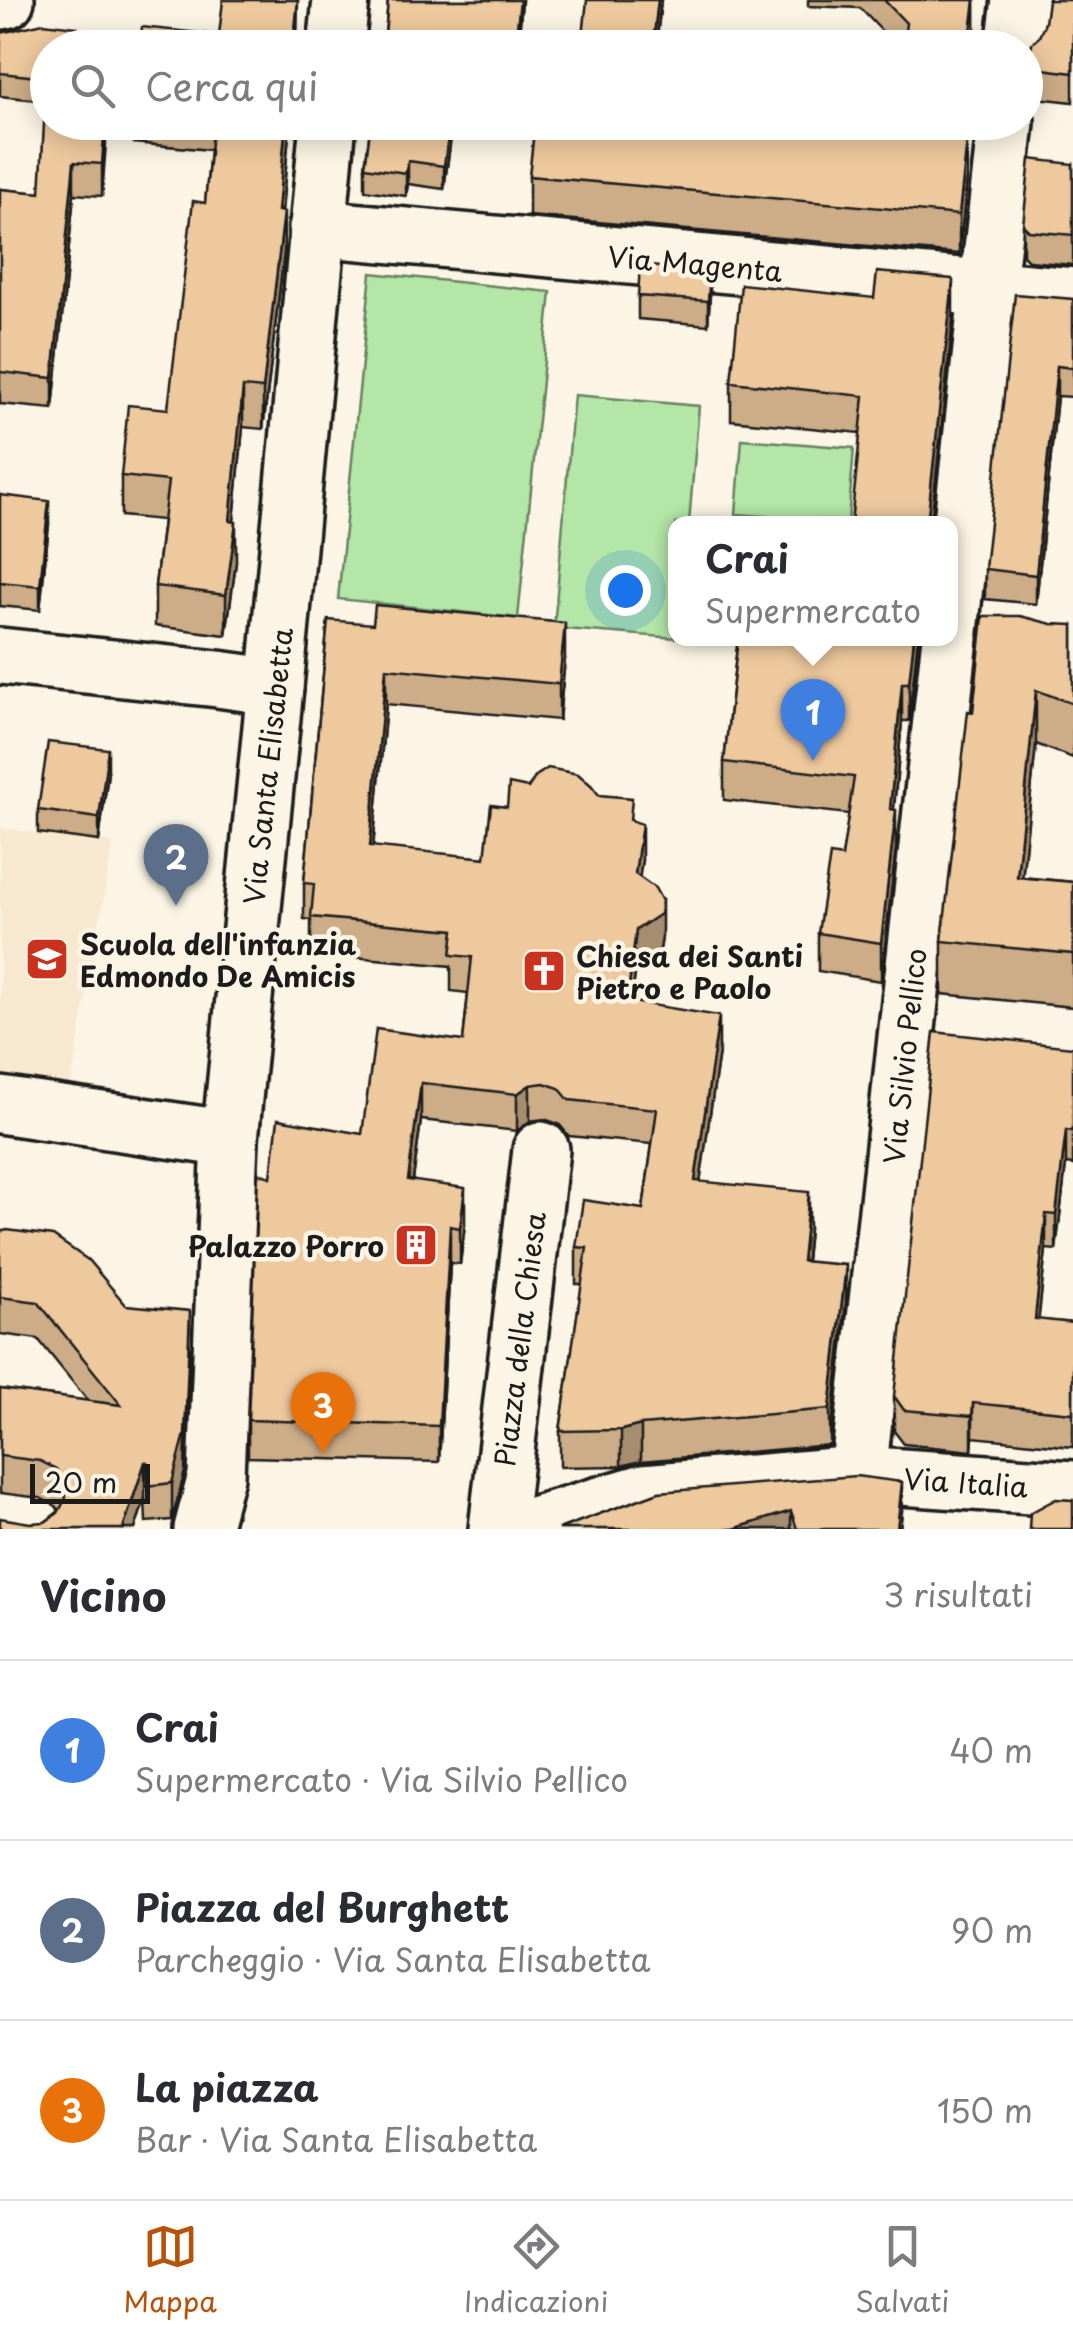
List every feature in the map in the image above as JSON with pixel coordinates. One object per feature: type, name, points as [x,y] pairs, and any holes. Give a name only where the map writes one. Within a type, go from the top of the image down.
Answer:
[{"type":"street","points":[[338,30],[341,0]]},
{"type":"street","points":[[1016,30],[1020,0]]},
{"type":"street","name":"Via Santa Elisabetta","points":[[202,1529],[216,1476],[230,1139],[326,140]]},
{"type":"street","points":[[958,559],[1004,140]]},
{"type":"street","name":"Via Magenta","points":[[317,228],[1073,296]]},
{"type":"street","name":"Via Silvio Pellico","points":[[858,1474],[949,646]]},
{"type":"street","points":[[0,656],[218,678],[275,688]]},
{"type":"street","points":[[906,1032],[961,1038]]},
{"type":"street","points":[[0,1106],[230,1139]]},
{"type":"street","name":"Piazza della Chiesa","points":[[496,1529],[542,1150]]},
{"type":"street","name":"Via Italia","points":[[519,1529],[644,1492],[858,1474],[1013,1507],[1073,1489]]},
{"type":"shaded area","name":"Scuola dell'infanzia Edmondo De Amicis","points":[[0,828],[113,843],[71,1085],[0,1075]]},
{"type":"green space","points":[[371,273],[551,292],[518,618],[338,599]]},
{"type":"green space","points":[[574,395],[699,406],[690,516],[668,516],[668,637],[554,628]]},
{"type":"green space","points":[[742,439],[854,448],[848,516],[736,514]]},
{"type":"building","points":[[223,0],[298,0],[295,30],[220,30]]},
{"type":"building","points":[[388,0],[520,0],[517,30],[386,30]]},
{"type":"building","points":[[587,0],[658,0],[655,30],[584,30]]},
{"type":"building","points":[[884,0],[975,0],[971,30],[905,30],[906,23]]},
{"type":"building","points":[[1048,0],[1073,0],[1073,73],[1043,69]]},
{"type":"building","points":[[43,23],[77,27],[30,30],[30,76],[0,73],[1,33]]},
{"type":"building","points":[[43,140],[104,140],[102,164],[74,162],[53,378],[0,372],[0,189],[40,193]]},
{"type":"building","points":[[211,140],[284,140],[278,211],[284,212],[263,389],[243,387],[230,521],[236,522],[226,595],[155,586],[168,481],[121,476],[128,405],[168,409],[193,201],[205,203]]},
{"type":"building","points":[[369,140],[448,140],[444,166],[408,161],[406,173],[365,167]]},
{"type":"building","points":[[533,140],[967,141],[959,215],[529,176]]},
{"type":"building","points":[[1030,159],[1073,164],[1073,235],[1029,231],[1023,225]]},
{"type":"building","points":[[640,265],[710,272],[708,301],[638,296]]},
{"type":"building","points":[[877,272],[953,281],[928,516],[852,516],[864,396],[731,382],[741,284],[874,298]]},
{"type":"building","points":[[1015,294],[1073,299],[1073,368],[1057,366],[1036,575],[985,569]]},
{"type":"building","points":[[0,495],[49,501],[40,586],[0,582]]},
{"type":"building","points":[[375,605],[565,623],[559,684],[386,668],[370,846],[485,858],[491,805],[507,807],[509,784],[528,788],[548,768],[578,774],[599,795],[632,798],[630,820],[642,824],[635,874],[655,888],[662,901],[660,914],[636,930],[627,1001],[719,1016],[695,1181],[809,1192],[802,1261],[846,1265],[830,1409],[621,1430],[560,1431],[587,1248],[576,1247],[583,1200],[643,1209],[657,1109],[569,1100],[559,1088],[544,1083],[530,1085],[517,1094],[421,1083],[408,1180],[465,1188],[460,1228],[450,1226],[439,1426],[248,1420],[258,1173],[271,1177],[278,1119],[362,1134],[376,1029],[463,1041],[472,957],[451,955],[454,930],[311,917],[314,884],[304,883],[328,620],[373,624]]},
{"type":"building","points":[[983,616],[1020,616],[1073,625],[1073,704],[1036,690],[1017,877],[1073,882],[1073,954],[942,941]]},
{"type":"building","points":[[737,646],[913,646],[909,683],[902,683],[890,809],[896,810],[881,943],[818,933],[830,855],[842,857],[854,777],[724,762]]},
{"type":"building","points":[[48,742],[108,749],[99,818],[38,810]]},
{"type":"building","points":[[934,1032],[1073,1047],[1073,1131],[1066,1130],[1056,1215],[1046,1214],[1035,1319],[1073,1323],[1073,1413],[973,1403],[972,1416],[904,1410],[894,1396]]},
{"type":"building","points":[[0,1232],[53,1236],[88,1260],[126,1305],[190,1311],[185,1434],[172,1483],[146,1486],[145,1462],[123,1529],[0,1529],[0,1518],[45,1522],[58,1513],[66,1498],[65,1482],[56,1469],[40,1461],[0,1456],[0,1389],[121,1405],[38,1302],[0,1297]]},
{"type":"building","points":[[856,1476],[902,1482],[897,1529],[797,1529],[791,1511],[733,1529],[559,1529],[659,1492]]},
{"type":"building","points":[[1056,1499],[1073,1500],[1073,1529],[1029,1529],[1030,1513]]},
{"type":"place","name":"Crai","points":[[813,761]]},
{"type":"place","name":"Piazza del Burghett","points":[[176,906]]},
{"type":"place","name":"Scuola dell'infanzia Edmondo De Amicis","points":[[47,959]]},
{"type":"place","name":"Chiesa dei Santi Pietro e Paolo","points":[[544,971]]},
{"type":"place","name":"Palazzo Porro","points":[[416,1245]]},
{"type":"place","name":"La piazza","points":[[323,1454]]}]
